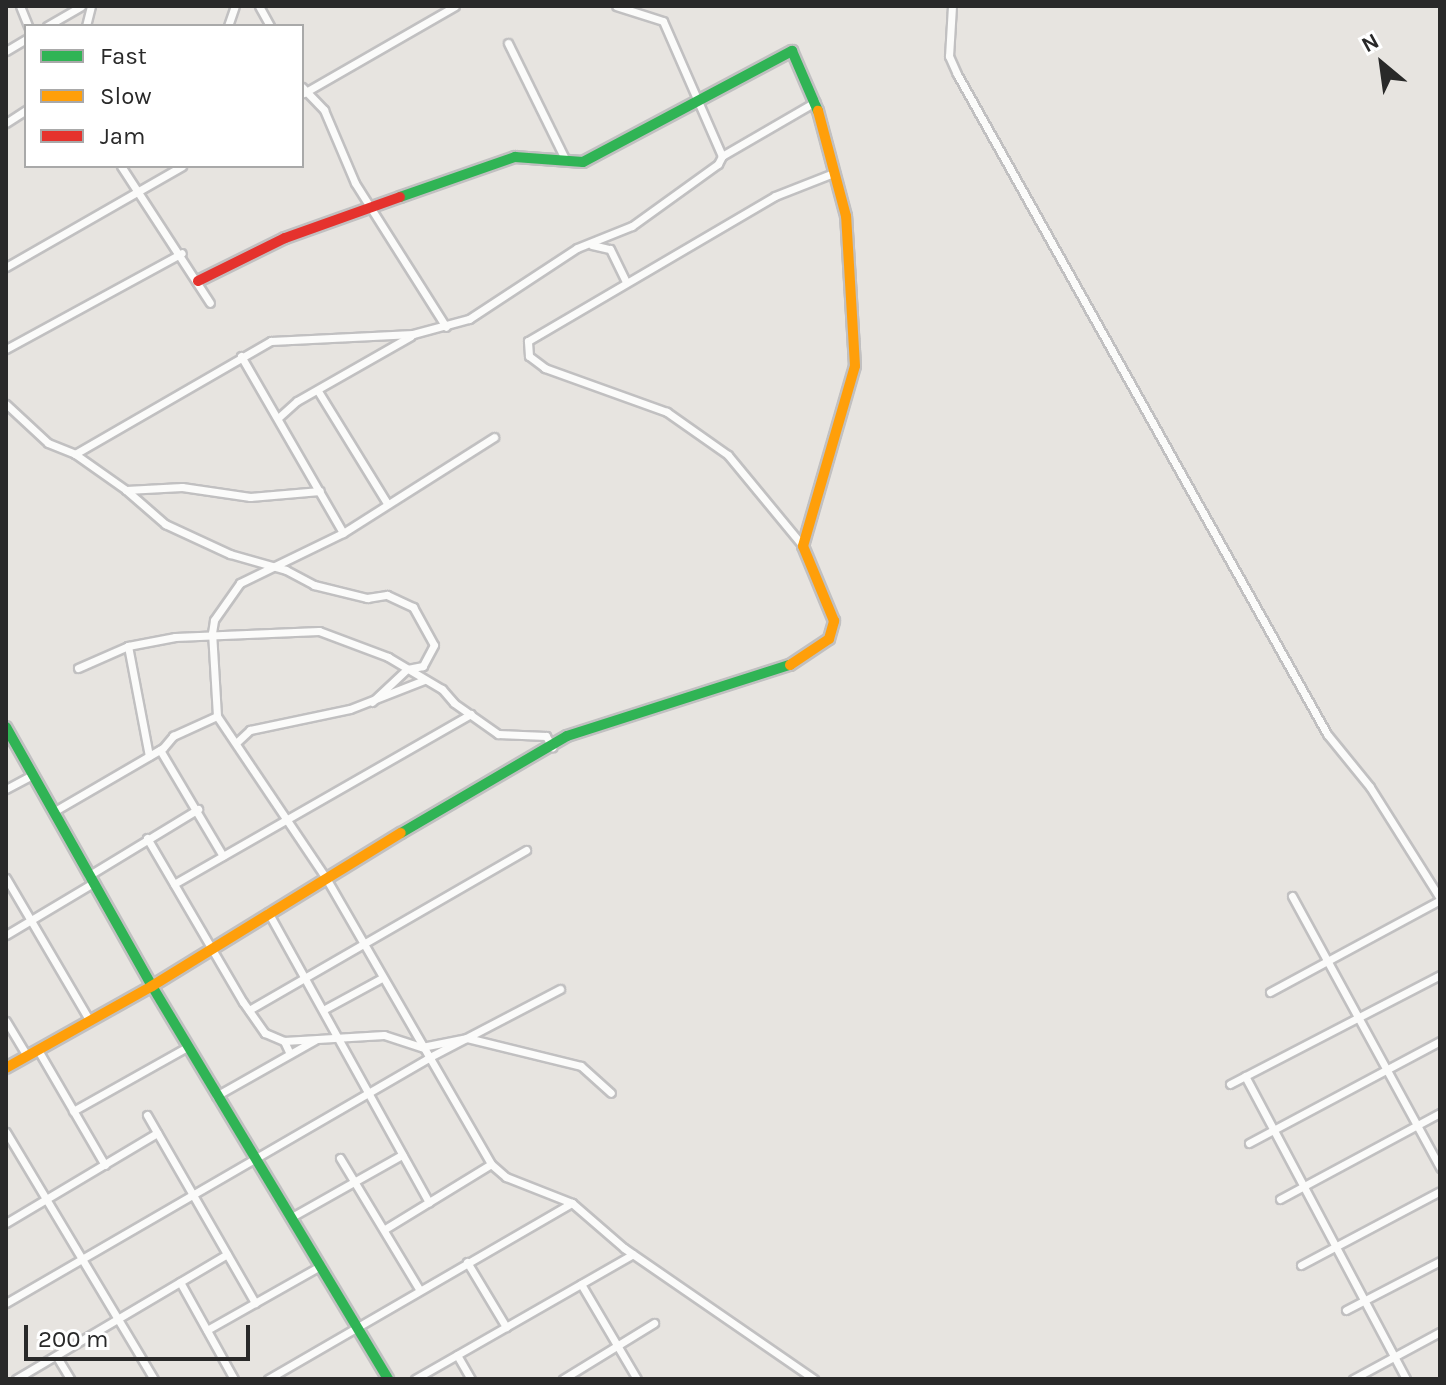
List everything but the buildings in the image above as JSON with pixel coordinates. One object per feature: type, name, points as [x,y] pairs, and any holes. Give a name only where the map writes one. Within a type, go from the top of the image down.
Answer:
[{"type":"street","points":[[51,24],[81,6]]},
{"type":"street","points":[[259,6],[269,24]]},
{"type":"street","points":[[304,91],[455,6]]},
{"type":"street","points":[[616,6],[663,21],[722,156]]},
{"type":"street","points":[[952,6],[949,56],[957,74],[1327,734],[1370,787],[1440,899],[1270,992]]},
{"type":"street","points":[[56,21],[61,24]]},
{"type":"street","points":[[6,51],[24,40]]},
{"type":"street","points":[[508,43],[565,159]]},
{"type":"street","points":[[198,281],[285,238],[515,157],[583,162],[792,51],[815,102],[831,174],[846,216],[855,366],[803,546]]},
{"type":"street","points":[[304,93],[324,110],[370,209],[446,327]]},
{"type":"street","points":[[75,454],[271,341],[413,334],[469,319],[577,248],[592,245],[632,226],[722,156],[815,102]]},
{"type":"street","points":[[6,123],[24,111]]},
{"type":"street","points":[[123,168],[182,253],[210,303]]},
{"type":"street","points":[[6,267],[179,168]]},
{"type":"street","points":[[6,1068],[152,986],[467,789],[552,747],[567,736],[799,662],[829,639],[834,621],[803,546],[728,455],[667,412],[545,368],[529,356],[528,341],[775,196],[831,174]]},
{"type":"street","points":[[592,245],[610,249],[626,282]]},
{"type":"street","points":[[6,349],[85,302],[182,253]]},
{"type":"street","points":[[278,418],[413,334]]},
{"type":"street","points":[[241,356],[343,533]]},
{"type":"street","points":[[318,391],[387,503]]},
{"type":"street","points":[[6,404],[48,443],[75,454],[126,490],[165,524],[269,568],[286,570],[314,585],[367,598],[387,595],[413,607],[434,645],[423,666],[407,669],[372,702]]},
{"type":"street","points":[[494,437],[343,533],[240,583],[214,620],[212,633],[217,716],[290,819],[491,1164],[506,1177],[572,1203],[633,1254],[814,1379]]},
{"type":"street","points":[[126,490],[182,487],[250,497],[320,491]]},
{"type":"street","points":[[78,668],[128,646],[212,633],[319,631],[407,669],[498,734],[546,736],[552,747]]},
{"type":"street","points":[[128,646],[149,756]]},
{"type":"street","points":[[236,743],[250,730],[372,702],[424,680]]},
{"type":"street","points":[[174,884],[471,714]]},
{"type":"street","points":[[53,812],[160,750],[173,736],[217,716]]},
{"type":"street","points":[[6,727],[187,1047],[388,1379]]},
{"type":"street","points":[[160,750],[198,809],[223,856]]},
{"type":"street","points":[[6,789],[32,775]]},
{"type":"street","points":[[6,935],[147,838],[198,809]]},
{"type":"street","points":[[147,838],[265,1033],[284,1041],[335,1033],[384,1035],[422,1047],[467,1038],[581,1066],[611,1093]]},
{"type":"street","points":[[249,1010],[526,850]]},
{"type":"street","points":[[6,878],[90,1021]]},
{"type":"street","points":[[1292,896],[1440,1168]]},
{"type":"street","points":[[268,912],[429,1202]]},
{"type":"street","points":[[1230,1084],[1440,975]]},
{"type":"street","points":[[323,1010],[382,978]]},
{"type":"street","points":[[6,1303],[428,1058],[560,989]]},
{"type":"street","points":[[6,1021],[33,1053],[73,1111],[105,1165]]},
{"type":"street","points":[[216,1096],[321,1037]]},
{"type":"street","points":[[284,1041],[290,1054]]},
{"type":"street","points":[[1249,1143],[1440,1041]]},
{"type":"street","points":[[73,1111],[187,1047]]},
{"type":"street","points":[[1245,1076],[1406,1379]]},
{"type":"street","points":[[1280,1199],[1440,1113]]},
{"type":"street","points":[[147,1115],[255,1303]]},
{"type":"street","points":[[6,1132],[154,1379]]},
{"type":"street","points":[[6,1223],[157,1133]]},
{"type":"street","points":[[290,1218],[402,1155]]},
{"type":"street","points":[[340,1158],[419,1289]]},
{"type":"street","points":[[385,1229],[491,1164]]},
{"type":"street","points":[[1301,1265],[1440,1191]]},
{"type":"street","points":[[268,1379],[356,1325],[572,1203]]},
{"type":"street","points":[[16,1379],[227,1254]]},
{"type":"street","points":[[415,1379],[633,1254]]},
{"type":"street","points":[[1346,1310],[1440,1261]]},
{"type":"street","points":[[467,1262],[506,1327]]},
{"type":"street","points":[[207,1330],[320,1266]]},
{"type":"street","points":[[180,1282],[234,1379]]},
{"type":"street","points":[[581,1284],[637,1379]]},
{"type":"street","points":[[563,1379],[654,1323]]},
{"type":"street","points":[[1353,1379],[1440,1332]]},
{"type":"street","points":[[457,1355],[471,1379]]},
{"type":"street","points":[[57,1357],[70,1379]]},
{"type":"street","points":[[1367,1379],[1369,1370]]},
{"type":"traffic: fast","points":[[400,197],[515,157],[583,162],[792,51],[818,111]]},
{"type":"traffic: fast","points":[[401,833],[567,736],[790,665]]},
{"type":"traffic: fast","points":[[6,727],[152,986],[388,1379]]},
{"type":"traffic: slow","points":[[790,665],[829,639],[834,621],[803,546],[855,366],[846,216],[818,111]]},
{"type":"traffic: slow","points":[[6,1068],[152,986],[401,833]]},
{"type":"traffic: jam","points":[[198,281],[285,238],[400,197]]}]
